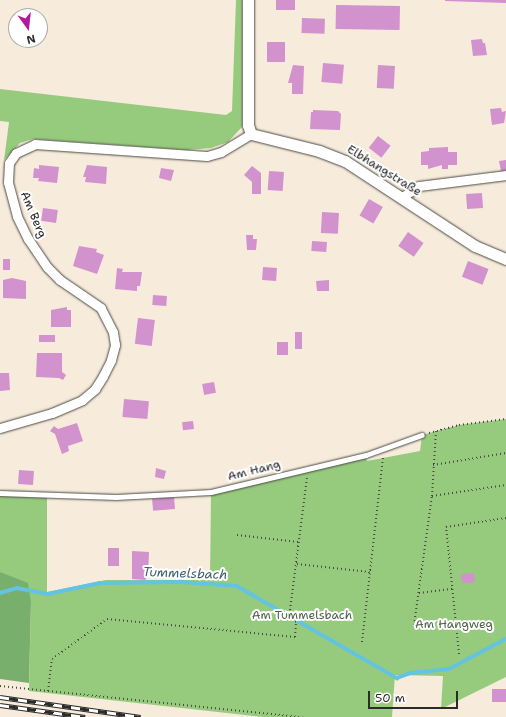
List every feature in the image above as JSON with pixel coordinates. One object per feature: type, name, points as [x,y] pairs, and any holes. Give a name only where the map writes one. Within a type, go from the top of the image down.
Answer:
[{"type":"street","points":[[248,0],[248,125],[251,134]]},
{"type":"street","name":"Am Berg","points":[[0,428],[52,413],[82,400],[95,389],[103,376],[111,360],[115,345],[113,332],[101,308],[60,280],[47,267],[28,239],[5,190],[9,163],[16,153],[35,144],[192,156],[222,152],[251,134]]},
{"type":"street","name":"Elbhangstraße","points":[[251,134],[334,156],[402,197],[475,246],[506,259]]},
{"type":"street","points":[[402,197],[420,186],[506,176]]},
{"type":"lane","name":"Am Hang","points":[[0,493],[116,497],[211,492],[382,449],[422,435]]},
{"type":"path","points":[[422,435],[436,431],[506,419]]},
{"type":"path","points":[[414,625],[432,496],[436,431]]},
{"type":"path","points":[[362,642],[383,458],[382,449]]},
{"type":"path","points":[[433,465],[506,453]]},
{"type":"path","points":[[48,691],[52,659],[107,619],[294,637],[296,622],[289,616],[297,564],[308,468]]},
{"type":"path","points":[[432,496],[506,485]]},
{"type":"path","points":[[459,654],[454,589],[446,527],[506,518]]},
{"type":"path","points":[[237,536],[299,542]]},
{"type":"path","points":[[297,564],[370,572]]},
{"type":"path","points":[[418,593],[454,589]]},
{"type":"path","points":[[0,686],[302,717]]},
{"type":"green space","points":[[236,0],[242,0],[242,127],[228,142],[211,148],[187,150],[33,139],[20,143],[4,160],[9,122],[0,121],[0,89],[226,115],[232,111]]},
{"type":"green space","name":"Am Tummelsbach","points":[[506,419],[506,677],[441,709],[443,676],[395,675],[392,717],[263,717],[29,691],[31,602],[0,572],[0,496],[47,498],[47,592],[106,580],[210,580],[211,492],[366,455],[367,461],[420,451],[422,435],[459,425]]},
{"type":"green space","points":[[0,572],[28,583],[31,602],[29,683],[0,679]]},
{"type":"building","points":[[276,0],[295,0],[295,10],[276,10]]},
{"type":"building","points":[[506,0],[506,3],[445,1]]},
{"type":"building","points":[[336,5],[400,6],[400,30],[336,29]]},
{"type":"building","points":[[302,18],[325,19],[324,34],[301,33]]},
{"type":"building","points":[[482,39],[483,43],[485,43],[487,55],[473,56],[471,40]]},
{"type":"building","points":[[267,42],[285,42],[285,62],[267,62]]},
{"type":"building","points":[[323,63],[344,65],[342,84],[321,82]]},
{"type":"building","points":[[293,65],[304,66],[303,94],[292,94],[292,83],[288,83]]},
{"type":"building","points":[[378,65],[395,66],[394,89],[377,88]]},
{"type":"building","points":[[501,108],[502,112],[506,111],[504,123],[492,125],[490,109]]},
{"type":"building","points":[[313,110],[338,111],[341,114],[340,130],[310,129],[311,112],[313,112]]},
{"type":"building","points":[[378,136],[391,146],[381,158],[369,148]]},
{"type":"building","points":[[448,147],[448,152],[457,152],[457,165],[448,165],[448,169],[442,169],[442,165],[428,169],[428,165],[421,165],[421,152],[429,151],[429,148]]},
{"type":"building","points":[[506,160],[506,170],[501,171],[499,161]]},
{"type":"building","points":[[39,165],[59,167],[57,183],[38,181],[39,178],[33,178],[34,168],[39,169]]},
{"type":"building","points":[[87,165],[107,167],[106,184],[85,182],[86,177],[83,177]]},
{"type":"building","points":[[252,166],[261,173],[261,194],[252,194],[252,182],[244,175]]},
{"type":"building","points":[[161,168],[174,170],[171,181],[159,178]]},
{"type":"building","points":[[269,171],[284,172],[283,191],[268,190]]},
{"type":"building","points":[[482,193],[483,208],[467,209],[466,194]]},
{"type":"building","points":[[369,199],[383,207],[373,223],[360,215]]},
{"type":"building","points":[[43,208],[58,210],[56,223],[41,221]]},
{"type":"building","points":[[322,212],[339,213],[338,234],[321,233]]},
{"type":"building","points":[[408,232],[424,243],[414,257],[398,246]]},
{"type":"building","points":[[246,235],[253,235],[253,239],[257,239],[256,250],[247,250]]},
{"type":"building","points":[[312,241],[327,242],[326,252],[311,251]]},
{"type":"building","points":[[79,246],[97,249],[96,252],[104,255],[97,274],[73,266]]},
{"type":"building","points":[[3,259],[10,259],[10,270],[3,270]]},
{"type":"building","points":[[468,261],[489,269],[482,285],[462,277]]},
{"type":"building","points":[[263,267],[277,268],[276,281],[262,280]]},
{"type":"building","points":[[117,268],[123,269],[122,272],[142,272],[140,286],[137,286],[137,291],[115,289]]},
{"type":"building","points":[[12,278],[26,281],[26,299],[3,298],[3,280]]},
{"type":"building","points":[[329,280],[329,291],[317,291],[316,281]]},
{"type":"building","points":[[153,295],[167,296],[166,306],[152,305]]},
{"type":"building","points":[[67,307],[67,310],[71,310],[71,327],[51,327],[51,310]]},
{"type":"building","points":[[138,318],[155,320],[152,346],[135,344]]},
{"type":"building","points":[[295,332],[302,332],[302,349],[295,349]]},
{"type":"building","points":[[39,335],[55,335],[55,342],[39,342]]},
{"type":"building","points":[[277,342],[288,342],[288,355],[277,355]]},
{"type":"building","points":[[37,353],[62,353],[62,372],[66,375],[63,380],[59,378],[36,377]]},
{"type":"building","points":[[0,373],[9,373],[10,390],[0,391]]},
{"type":"building","points":[[214,382],[216,393],[204,395],[202,384]]},
{"type":"building","points":[[124,399],[149,401],[147,419],[122,417]]},
{"type":"building","points":[[193,421],[194,429],[183,430],[182,422]]},
{"type":"building","points":[[77,423],[83,441],[68,446],[69,451],[62,454],[55,434],[50,431],[54,426],[58,429]]},
{"type":"building","points":[[156,468],[166,471],[164,479],[155,477]]},
{"type":"building","points":[[19,470],[34,471],[33,485],[18,484]]},
{"type":"building","points":[[174,497],[175,509],[153,511],[152,499]]},
{"type":"building","points":[[108,548],[119,548],[119,566],[108,566]]},
{"type":"building","points":[[132,551],[149,552],[148,577],[145,580],[132,579]]},
{"type":"building","points":[[474,573],[475,582],[462,583],[461,574]]},
{"type":"building","points":[[492,689],[506,689],[506,702],[492,702]]},
{"type":"waterway","name":"Tummelsbach","points":[[0,593],[17,588],[48,594],[100,583],[181,582],[237,586],[397,678],[411,673],[449,669],[506,639]]},
{"type":"railway","points":[[0,697],[141,717]]},
{"type":"railway","points":[[0,705],[85,717]]},
{"type":"park label","name":"Am Hangweg","points":[[454,625]]}]
